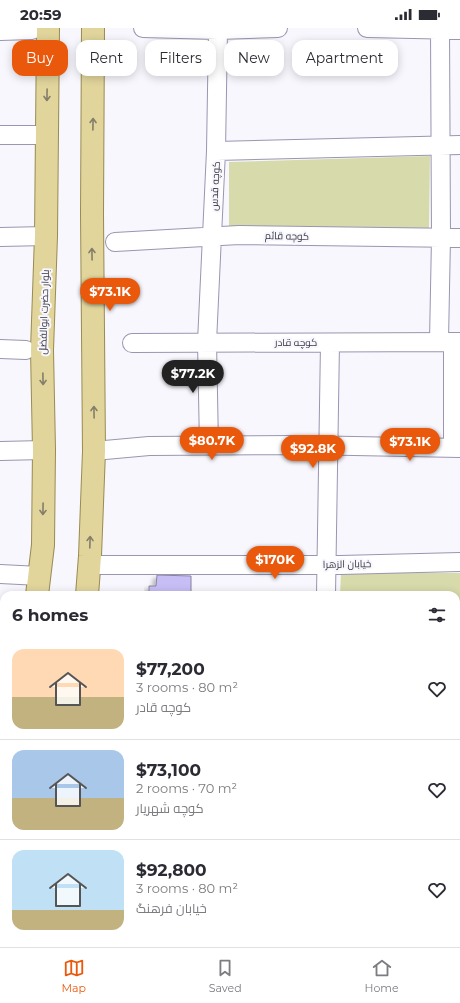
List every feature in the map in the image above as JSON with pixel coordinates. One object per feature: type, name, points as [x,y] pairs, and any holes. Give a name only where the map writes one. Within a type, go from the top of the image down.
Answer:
[{"type":"main road","points":[[87,591],[94,451],[92,221],[93,28]]},
{"type":"main road","name":"بلوار حضرت ابوالفضل","points":[[38,586],[43,545],[44,450],[42,350],[46,236],[47,135],[40,29]]},
{"type":"street","points":[[143,28],[218,30],[278,28]]},
{"type":"street","points":[[367,28],[460,30]]},
{"type":"street","points":[[0,31],[40,29]]},
{"type":"street","points":[[94,451],[149,446],[328,445],[457,448],[451,342],[441,238],[440,29]]},
{"type":"street","name":"کوچه قدس","points":[[209,446],[206,342],[216,151],[218,30]]},
{"type":"street","points":[[0,135],[47,135]]},
{"type":"street","points":[[216,151],[441,145],[460,146]]},
{"type":"street","points":[[0,237],[46,236]]},
{"type":"street","name":"کوچه قائم","points":[[115,242],[239,236],[460,238]]},
{"type":"street","name":"کوچه قادر","points":[[132,343],[451,342]]},
{"type":"street","points":[[326,591],[330,343]]},
{"type":"street","points":[[0,349],[26,350]]},
{"type":"street","points":[[0,451],[44,450]]},
{"type":"street","name":"خیابان الزهرا","points":[[89,566],[326,565],[460,562]]},
{"type":"street","points":[[0,574],[38,586]]},
{"type":"green space","points":[[430,156],[429,230],[229,229],[229,162]]},
{"type":"green space","points":[[341,573],[460,573],[460,591],[340,591]]},
{"type":"building","points":[[157,575],[191,576],[191,591],[149,591],[149,586],[156,586]]}]
